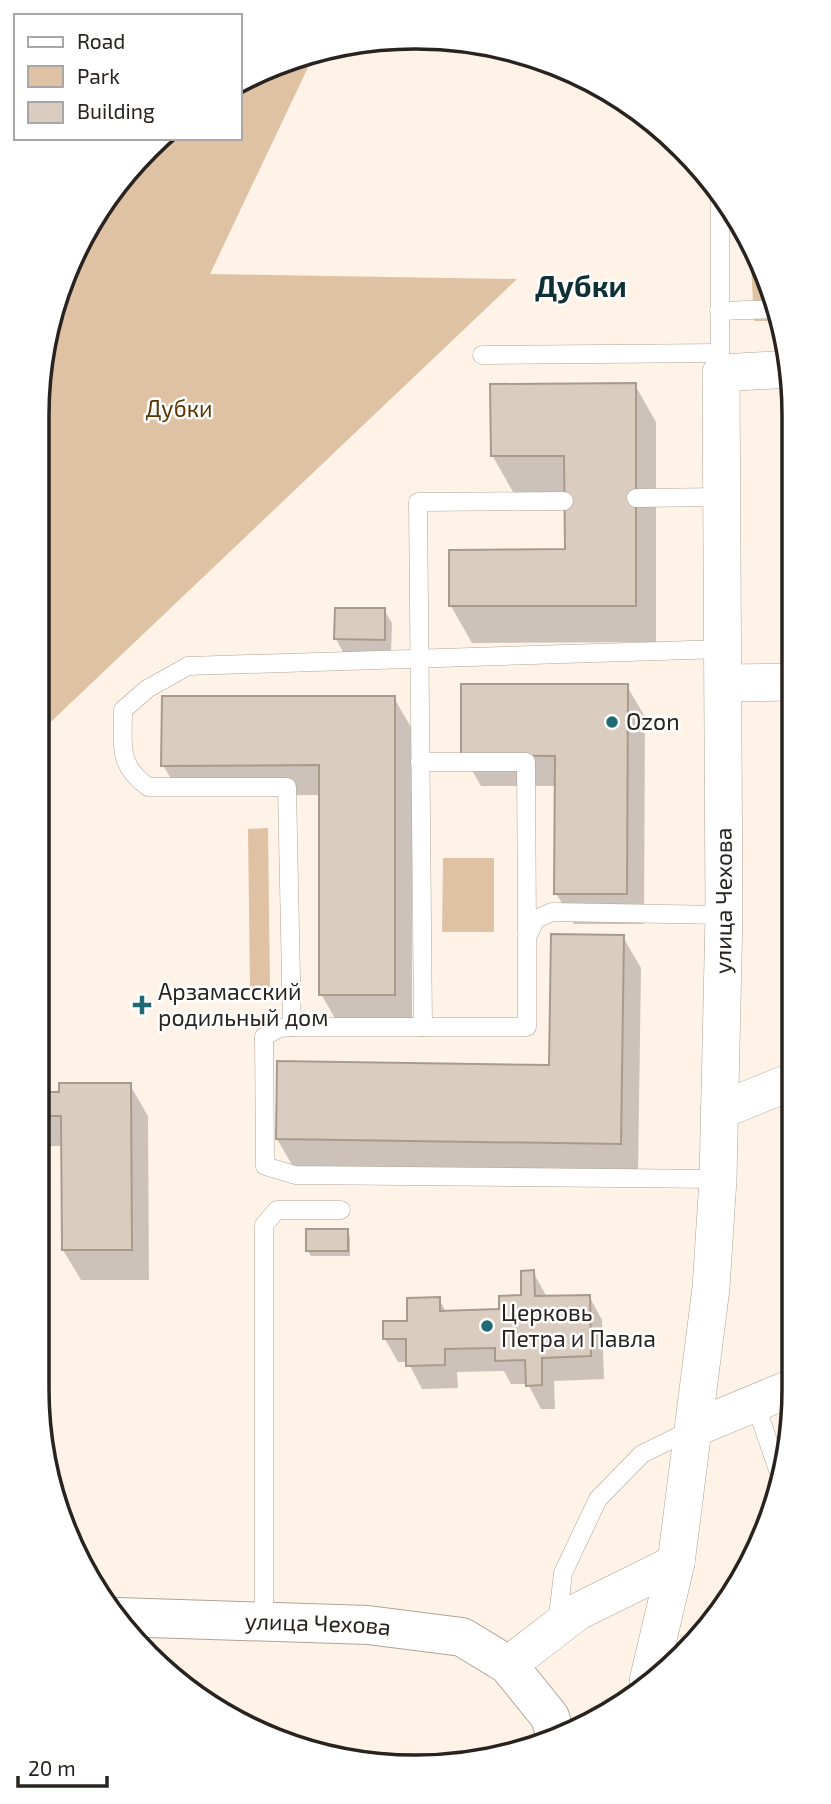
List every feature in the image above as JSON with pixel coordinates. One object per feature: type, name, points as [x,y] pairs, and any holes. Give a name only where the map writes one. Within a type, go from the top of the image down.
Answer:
[{"type":"street","points":[[720,363],[779,368]]},
{"type":"street","name":"улица Чехова","points":[[651,1669],[677,1563],[711,1288],[718,1179],[724,915],[720,363]]},
{"type":"street","points":[[723,666],[782,680]]},
{"type":"street","points":[[719,1111],[782,1085]]},
{"type":"street","points":[[695,1429],[782,1392]]},
{"type":"street","points":[[508,1665],[577,1612],[677,1563]]},
{"type":"street","name":"улица Чехова","points":[[129,1617],[368,1625],[462,1637],[508,1665],[550,1717],[553,1728]]},
{"type":"lane","points":[[482,355],[720,363],[720,212]]},
{"type":"lane","points":[[719,311],[766,309]]},
{"type":"lane","points":[[636,498],[722,497]]},
{"type":"lane","points":[[423,1027],[418,502],[564,501]]},
{"type":"lane","points":[[292,1027],[287,787],[148,787],[133,775],[123,753],[123,710],[147,689],[188,666],[419,657],[723,666]]},
{"type":"lane","points":[[420,762],[526,762],[527,1027],[279,1028],[264,1037],[265,1166],[295,1175],[718,1179]]},
{"type":"lane","points":[[527,937],[536,919],[552,912],[724,915]]},
{"type":"lane","points":[[264,1622],[264,1226],[277,1210],[341,1210]]},
{"type":"lane","points":[[755,1403],[775,1461]]},
{"type":"lane","points":[[556,1628],[563,1573],[598,1499],[642,1454],[695,1429]]},
{"type":"green space","name":"Дубки","points":[[309,65],[210,274],[517,279],[49,724],[49,416],[56,344],[68,298],[98,232],[125,192],[156,156],[174,140],[242,140],[242,93]]},
{"type":"green space","points":[[751,269],[770,321],[754,321]]},
{"type":"green space","points":[[268,828],[270,988],[250,989],[248,829]]},
{"type":"green space","points":[[443,858],[494,858],[494,932],[442,932]]},
{"type":"building","points":[[636,383],[636,606],[449,606],[449,550],[565,549],[564,456],[491,456],[490,384]]},
{"type":"building","points":[[335,608],[385,608],[385,640],[334,639]]},
{"type":"building","points":[[461,684],[628,684],[627,894],[554,894],[555,756],[461,755]]},
{"type":"building","points":[[162,696],[395,696],[395,995],[319,995],[319,765],[161,766]]},
{"type":"building","points":[[551,934],[624,935],[621,1144],[276,1139],[277,1061],[549,1065]]},
{"type":"building","points":[[59,1083],[131,1083],[132,1250],[62,1250],[61,1116],[49,1116],[49,1092],[59,1092]]},
{"type":"building","points":[[306,1229],[348,1229],[348,1251],[306,1251]]},
{"type":"building","name":"Церковь Петра и Павла","points":[[534,1270],[535,1296],[590,1295],[591,1356],[542,1358],[542,1385],[526,1386],[525,1360],[495,1361],[495,1348],[445,1349],[445,1365],[406,1366],[406,1339],[383,1339],[383,1321],[407,1321],[407,1298],[440,1297],[440,1311],[499,1309],[499,1296],[521,1295],[521,1271]]},
{"type":"place","name":"Ozon","points":[[612,722]]},
{"type":"place","name":"Арзамасский родильный дом","points":[[142,1005]]},
{"type":"place","name":"Церковь Петра и Павла","points":[[487,1326]]},
{"type":"district","name":"Дубки","points":[[581,287]]}]
